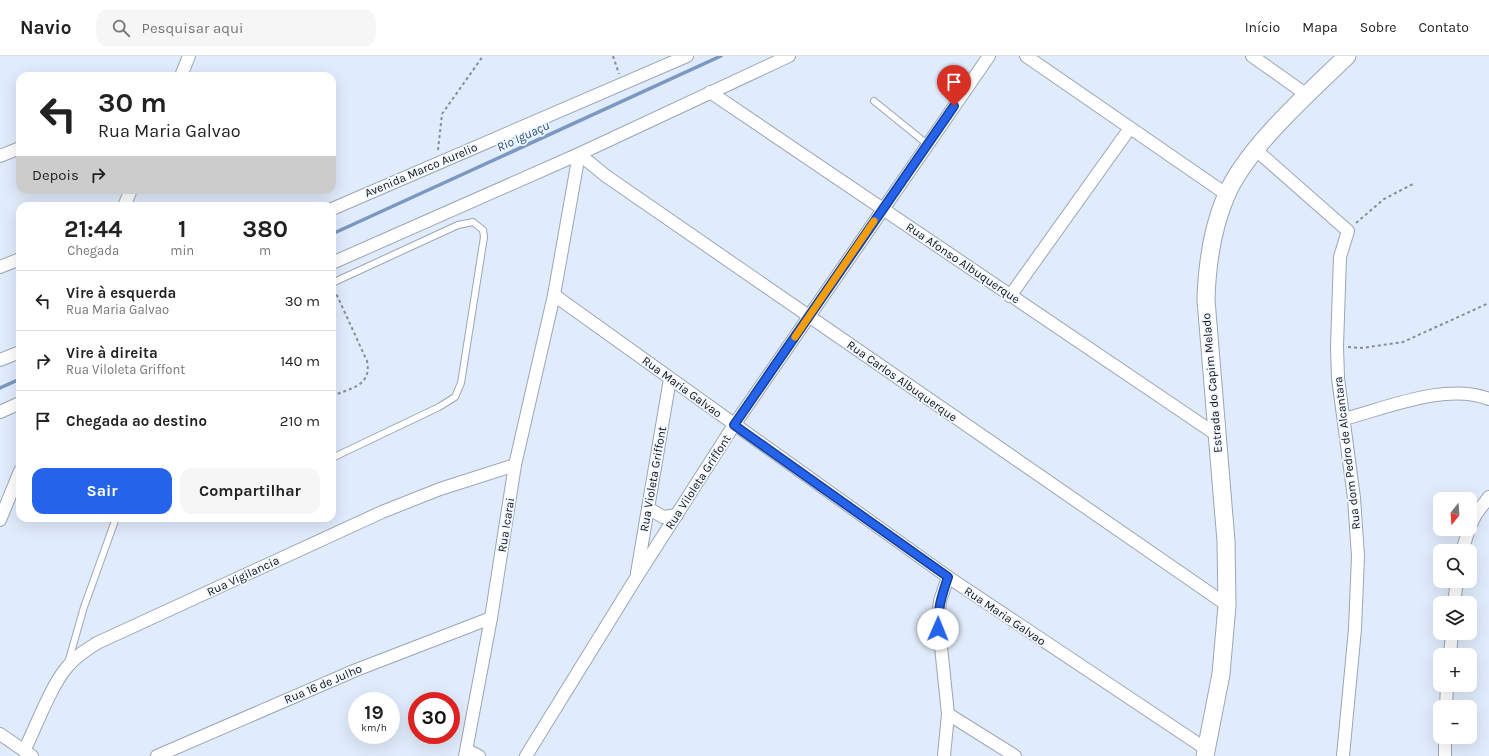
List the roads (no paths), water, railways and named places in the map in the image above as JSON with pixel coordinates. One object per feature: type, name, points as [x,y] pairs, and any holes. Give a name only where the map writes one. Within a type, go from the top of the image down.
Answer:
[{"type":"street","points":[[183,72],[190,56]]},
{"type":"street","name":"Avenida Marco Aurelio","points":[[336,207],[687,56]]},
{"type":"street","points":[[336,261],[579,154],[789,56]]},
{"type":"street","name":"Rua Viloleta Griffont","points":[[526,756],[636,578],[734,425],[989,56]]},
{"type":"street","points":[[1026,56],[1226,194]]},
{"type":"street","points":[[1252,56],[1307,96]]},
{"type":"street","name":"Estrada do Capim Melado","points":[[1206,753],[1221,674],[1228,605],[1226,541],[1206,300],[1206,278],[1217,219],[1226,194],[1240,171],[1256,150],[1347,56]]},
{"type":"street","name":"Rua Afonso Albuquerque","points":[[710,92],[1217,435]]},
{"type":"street","points":[[1010,296],[1130,128]]},
{"type":"street","points":[[0,156],[16,150]]},
{"type":"street","name":"Rua dom Pedro de Alcantara","points":[[1256,150],[1348,231],[1340,257],[1337,346],[1338,378],[1354,498],[1358,556],[1354,629],[1343,756]]},
{"type":"street","name":"Rua Icarai","points":[[466,753],[491,618],[515,465],[554,295],[579,154]]},
{"type":"street","name":"Rua Carlos Albuquerque","points":[[579,154],[606,176],[1228,605]]},
{"type":"street","points":[[0,267],[16,261]]},
{"type":"street","name":"Rua Maria Galvao","points":[[554,295],[948,577],[1206,753]]},
{"type":"street","points":[[0,360],[16,354]]},
{"type":"street","name":"Rua Violeta Griffont","points":[[636,578],[670,379]]},
{"type":"street","points":[[1344,420],[1437,394],[1460,392],[1489,399]]},
{"type":"street","points":[[0,412],[16,406]]},
{"type":"street","name":"Rua Vigilancia","points":[[28,753],[57,683],[67,666],[81,653],[97,643],[382,512],[440,489],[515,465]]},
{"type":"street","points":[[0,520],[16,481]]},
{"type":"street","points":[[1477,513],[1489,497]]},
{"type":"street","points":[[648,508],[663,517],[677,515]]},
{"type":"street","points":[[944,756],[948,714],[938,618],[940,601],[948,577]]},
{"type":"street","name":"Rua 16 de Julho","points":[[157,756],[356,670],[491,618]]},
{"type":"street","points":[[948,714],[1016,756]]},
{"type":"street","points":[[0,734],[28,753]]},
{"type":"street","points":[[1445,744],[1445,756]]},
{"type":"street","points":[[466,753],[479,756]]},
{"type":"lane","points":[[874,101],[928,144]]},
{"type":"lane","points":[[336,282],[458,225],[473,222],[483,230],[484,237],[461,383],[455,397],[439,407],[336,456]]},
{"type":"lane","points":[[67,666],[84,607],[115,522]]},
{"type":"waterway","name":"Rio Iguaçu","points":[[336,232],[721,56]]},
{"type":"waterway","name":"Rio Iguaçu","points":[[0,388],[16,381]]}]
